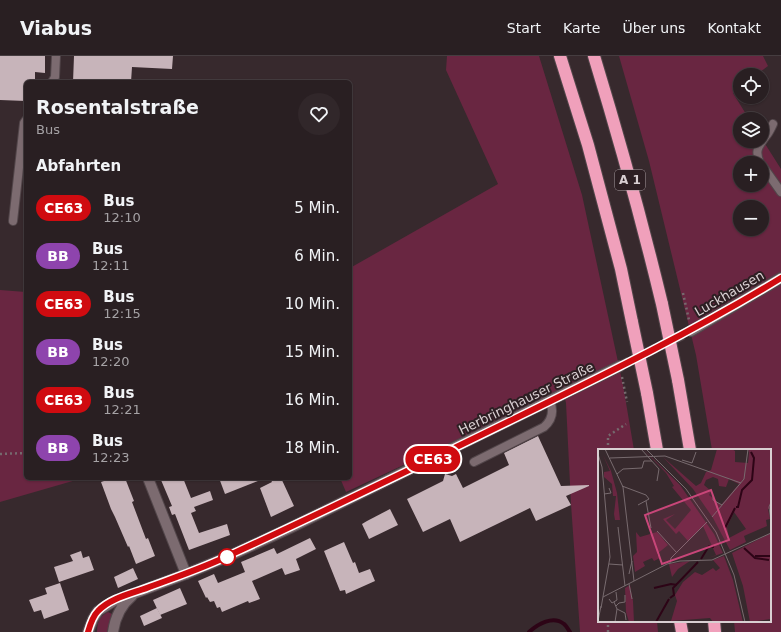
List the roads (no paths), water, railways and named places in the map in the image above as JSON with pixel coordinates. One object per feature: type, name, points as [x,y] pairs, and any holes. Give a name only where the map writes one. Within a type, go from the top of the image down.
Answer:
[{"type":"highway","name":"A 1","points":[[560,56],[588,145],[621,269],[647,393],[657,449]]},
{"type":"highway","name":"A 1","points":[[594,56],[617,132],[649,250],[678,380],[690,449]]},
{"type":"highway","points":[[680,622],[682,632]]},
{"type":"highway","points":[[714,622],[715,632]]},
{"type":"street","name":"Luckhausen","points":[[690,327],[781,278]]},
{"type":"street","name":"Herbringhauser Straße","points":[[88,632],[98,611],[114,601],[227,557],[312,518],[550,401],[621,370]]},
{"type":"street","points":[[149,480],[186,574]]},
{"type":"street","name":"Herbringhauser Straße","points":[[113,632],[118,614],[124,602],[137,592]]},
{"type":"lane","points":[[53,80],[55,77],[56,56]]},
{"type":"lane","points":[[13,221],[24,123]]},
{"type":"lane","points":[[758,156],[759,145],[767,136],[773,124]]},
{"type":"lane","points":[[769,175],[781,192]]},
{"type":"lane","points":[[474,462],[548,424],[552,414],[550,401]]},
{"type":"waterway","points":[[529,632],[537,626],[550,620],[560,621],[570,632]]},
{"type":"tunnel","points":[[620,366],[691,331]]}]
